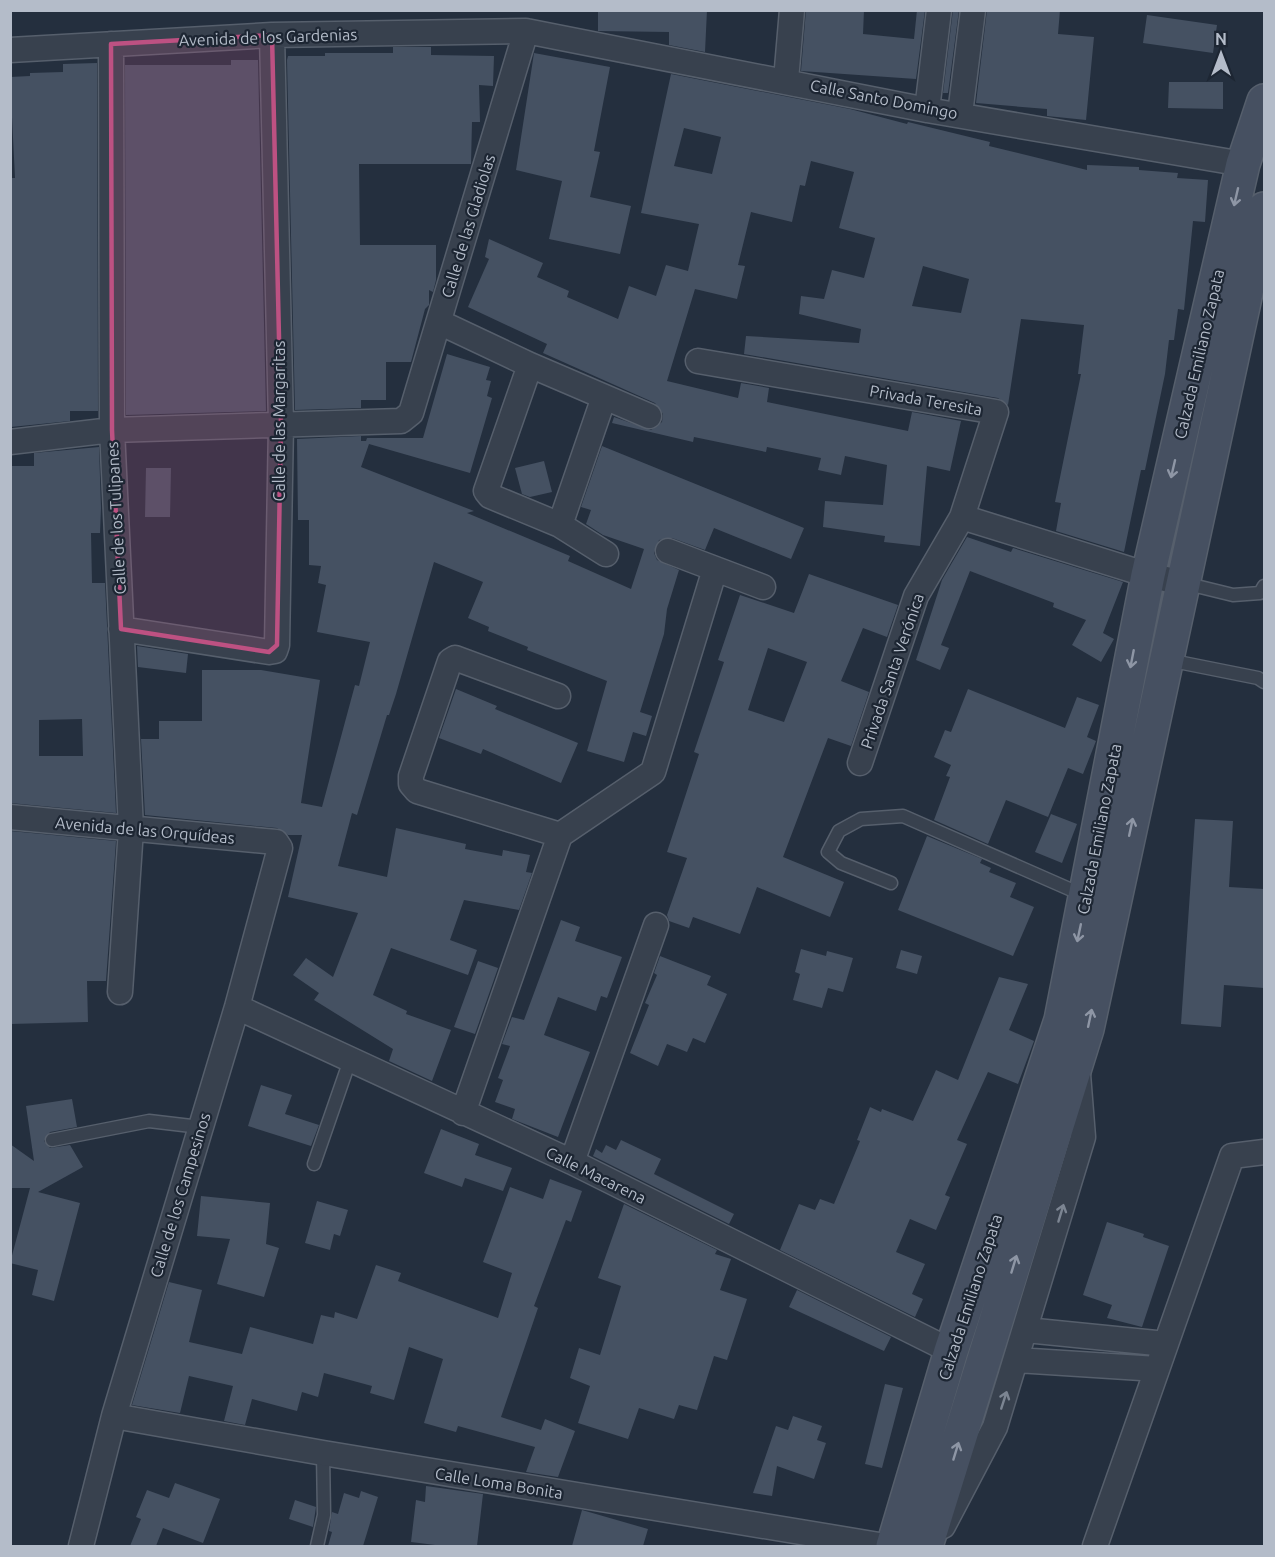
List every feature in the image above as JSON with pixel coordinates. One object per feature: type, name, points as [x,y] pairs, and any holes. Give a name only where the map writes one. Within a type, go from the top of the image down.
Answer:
[{"type":"main road","name":"Calzada Emiliano Zapata","points":[[893,1546],[951,1351],[1061,1020],[1087,897],[1148,575],[1244,164],[1264,101]]},
{"type":"main road","name":"Calzada Emiliano Zapata","points":[[926,1546],[1088,1029],[1264,209]]},
{"type":"street","points":[[786,80],[792,10]]},
{"type":"street","points":[[927,110],[939,10]]},
{"type":"street","points":[[960,114],[973,10]]},
{"type":"street","name":"Calle Santo Domingo","points":[[526,31],[786,80],[927,110],[1244,164]]},
{"type":"street","name":"Avenida de los Gardenias","points":[[10,50],[272,35],[526,31]]},
{"type":"street","name":"Calle de las Gladiolas","points":[[281,424],[401,421],[407,419],[411,413],[526,31]]},
{"type":"street","name":"Calle de las Margaritas","points":[[122,629],[269,652],[275,651],[281,424],[272,35]]},
{"type":"street","name":"Calle de los Tulipanes","points":[[111,44],[112,430],[131,829],[120,992]]},
{"type":"street","points":[[439,322],[530,365],[649,416]]},
{"type":"street","name":"Privada Teresita","points":[[698,361],[996,412],[962,517]]},
{"type":"street","points":[[530,365],[486,491],[490,496],[560,525],[606,554]]},
{"type":"street","points":[[560,525],[604,397]]},
{"type":"street","points":[[10,441],[112,430],[281,424]]},
{"type":"street","points":[[962,517],[1148,575],[1183,583]]},
{"type":"street","name":"Privada Santa Verónica","points":[[860,763],[916,596],[962,517]]},
{"type":"street","points":[[668,551],[763,587]]},
{"type":"street","points":[[464,1113],[560,835],[653,772],[715,569]]},
{"type":"street","points":[[558,696],[455,658],[450,661],[411,776],[411,784],[417,791],[560,835]]},
{"type":"street","name":"Avenida de las Orquídeas","points":[[10,817],[279,844]]},
{"type":"street","name":"Calle de los Campesinos","points":[[81,1546],[114,1416],[237,1006],[279,844]]},
{"type":"street","points":[[572,1162],[656,925]]},
{"type":"street","name":"Calle Macarena","points":[[237,1006],[572,1162],[951,1351]]},
{"type":"street","points":[[933,1546],[995,1427],[1026,1330],[1083,1137],[1077,1062]]},
{"type":"street","points":[[1095,1546],[1232,1156],[1264,1152]]},
{"type":"street","points":[[1026,1330],[1166,1344]]},
{"type":"street","points":[[1016,1360],[1157,1369]]},
{"type":"street","name":"Calle Loma Bonita","points":[[114,1416],[323,1454],[885,1546]]},
{"type":"lane","points":[[1183,583],[1233,595],[1260,593],[1264,586]]},
{"type":"lane","points":[[1167,660],[1258,678],[1264,682]]},
{"type":"lane","points":[[891,883],[841,863],[828,852],[839,831],[861,819],[903,816],[1087,897]]},
{"type":"lane","points":[[314,1164],[350,1060]]},
{"type":"lane","points":[[52,1140],[149,1121],[200,1127]]},
{"type":"lane","points":[[317,1546],[324,1515],[323,1454]]},
{"type":"highlighted area","points":[[272,35],[281,424],[277,645],[269,652],[121,629],[112,430],[111,44]]},
{"type":"building","points":[[598,10],[707,10],[705,52],[669,45],[669,32],[598,31]]},
{"type":"building","points":[[806,10],[864,10],[863,34],[914,39],[917,10],[925,10],[916,79],[801,71]]},
{"type":"building","points":[[953,10],[959,10],[948,93],[943,93]]},
{"type":"building","points":[[987,10],[1060,10],[1058,34],[1094,37],[1086,120],[1047,116],[1047,109],[976,103]]},
{"type":"building","points":[[1147,15],[1217,25],[1213,53],[1143,43]]},
{"type":"building","points":[[393,47],[431,47],[431,55],[494,56],[493,86],[479,85],[480,122],[472,122],[471,164],[359,164],[360,245],[436,245],[436,280],[433,292],[429,290],[429,305],[425,309],[411,362],[386,362],[386,400],[361,400],[361,408],[295,410],[288,56],[325,56],[325,53],[393,53]]},
{"type":"building","points":[[534,53],[610,67],[594,151],[600,152],[590,197],[631,206],[620,254],[549,239],[562,181],[516,170]]},
{"type":"building","points":[[231,60],[258,60],[266,411],[126,415],[125,65],[231,65]]},
{"type":"building","points":[[97,63],[98,411],[70,411],[70,421],[11,427],[10,178],[15,178],[10,77],[30,76],[30,73],[63,72],[63,64]]},
{"type":"building","points":[[671,74],[850,109],[907,124],[908,122],[990,142],[989,146],[1087,170],[1087,165],[1139,167],[1139,170],[1178,173],[1177,178],[1208,180],[1205,222],[1193,221],[1184,310],[1178,309],[1174,340],[1169,340],[1165,374],[1145,470],[1141,470],[1124,552],[1056,531],[1061,503],[1055,502],[1081,374],[1078,374],[1084,325],[1021,319],[1008,405],[998,398],[744,354],[746,336],[859,343],[861,329],[799,314],[801,296],[824,299],[832,270],[864,278],[875,238],[839,228],[854,172],[811,161],[805,186],[800,185],[792,222],[751,212],[738,265],[745,266],[737,299],[695,289],[667,381],[738,398],[741,383],[769,388],[767,402],[908,431],[912,412],[961,421],[950,471],[927,466],[920,546],[884,542],[885,536],[823,527],[825,501],[883,505],[887,465],[845,456],[841,475],[818,470],[821,458],[767,447],[766,452],[694,437],[693,442],[612,423],[614,417],[651,430],[662,422],[663,414],[655,403],[543,353],[547,344],[468,307],[489,259],[485,257],[489,239],[543,263],[537,277],[569,291],[567,297],[618,319],[629,286],[656,296],[666,265],[688,271],[699,224],[641,213]],"holes":[[[684,128],[721,137],[712,174],[674,166]],[[923,266],[969,279],[961,313],[912,306]]]},
{"type":"building","points":[[1169,82],[1223,82],[1223,109],[1168,108]]},
{"type":"building","points":[[447,354],[490,367],[486,380],[491,381],[487,396],[492,398],[470,473],[369,444],[361,467],[474,511],[467,513],[570,556],[568,561],[631,589],[644,549],[603,535],[586,524],[591,510],[581,507],[602,446],[804,528],[791,559],[714,528],[705,550],[672,538],[659,540],[654,553],[657,560],[679,570],[667,609],[664,634],[640,712],[652,716],[646,736],[633,732],[624,762],[587,751],[607,681],[527,650],[528,647],[488,631],[489,627],[468,618],[483,582],[434,562],[396,694],[389,715],[387,715],[357,815],[352,813],[338,866],[387,877],[396,828],[466,844],[465,849],[502,856],[503,850],[530,855],[526,872],[532,873],[519,910],[464,900],[450,940],[477,950],[468,975],[391,948],[373,995],[407,1011],[406,1014],[451,1030],[432,1081],[389,1061],[393,1049],[314,1000],[319,993],[293,975],[306,958],[333,977],[358,913],[288,897],[302,835],[288,835],[277,828],[145,815],[141,739],[159,739],[159,721],[202,721],[202,670],[261,670],[320,680],[301,803],[322,807],[355,685],[359,686],[370,642],[317,632],[326,585],[318,583],[321,566],[309,565],[309,520],[298,520],[297,439],[361,436],[361,441],[366,441],[367,438],[423,438]]},
{"type":"building","points":[[99,447],[100,533],[91,533],[92,583],[105,583],[116,813],[10,803],[10,466],[34,466],[34,453]],"holes":[[[82,719],[83,756],[39,756],[39,720]]]},
{"type":"building","points":[[544,461],[552,492],[530,497],[522,494],[515,468]]},
{"type":"building","points":[[146,468],[171,468],[170,517],[145,517]]},
{"type":"building","points":[[967,537],[1011,552],[1013,548],[1123,582],[1103,633],[1114,639],[1101,662],[1072,645],[1086,620],[1053,607],[1054,603],[970,571],[941,645],[949,648],[940,670],[916,660],[942,580]]},
{"type":"building","points":[[809,574],[898,605],[887,637],[863,628],[841,681],[869,692],[851,746],[828,738],[783,857],[844,882],[830,917],[757,887],[740,934],[693,917],[689,928],[669,921],[667,915],[687,858],[667,852],[699,754],[694,752],[724,662],[718,660],[740,595],[794,613]],"holes":[[[768,648],[807,662],[784,722],[748,710]]]},
{"type":"building","points":[[137,646],[188,654],[186,673],[138,667]]},
{"type":"building","points":[[456,689],[497,706],[495,709],[578,743],[561,783],[483,749],[481,754],[439,738]]},
{"type":"building","points":[[968,689],[1065,728],[1077,697],[1099,705],[1087,737],[1096,741],[1083,774],[1068,768],[1048,817],[1006,800],[988,844],[934,820],[950,777],[946,776],[951,765],[934,757],[945,730],[951,732]]},
{"type":"building","points":[[1051,814],[1077,824],[1062,863],[1035,852]]},
{"type":"building","points":[[1195,819],[1233,821],[1229,887],[1264,889],[1264,988],[1224,985],[1221,1027],[1181,1024]]},
{"type":"building","points":[[10,831],[116,841],[106,981],[87,981],[88,1022],[10,1024]]},
{"type":"building","points":[[927,836],[982,859],[980,863],[991,868],[989,872],[1016,883],[1010,897],[1034,907],[1013,956],[898,910]]},
{"type":"building","points":[[561,920],[580,927],[575,941],[622,957],[607,998],[601,996],[596,1011],[558,997],[544,1035],[590,1052],[558,1137],[512,1119],[515,1109],[495,1102],[503,1080],[498,1078],[510,1046],[502,1044],[512,1017],[524,1020]]},
{"type":"building","points":[[801,949],[826,956],[827,951],[853,958],[843,992],[828,988],[822,1008],[793,1000],[800,974],[795,972]]},
{"type":"building","points":[[901,950],[922,956],[917,974],[896,968]]},
{"type":"building","points":[[660,956],[711,976],[707,985],[727,994],[705,1043],[693,1038],[687,1052],[667,1044],[658,1066],[630,1053],[649,1005],[645,1003],[657,975],[654,973]]},
{"type":"building","points":[[478,961],[498,968],[475,1034],[454,1027]]},
{"type":"building","points":[[999,977],[1028,984],[1009,1030],[1034,1041],[1018,1084],[988,1072],[957,1140],[967,1144],[945,1195],[950,1197],[936,1230],[910,1219],[896,1252],[925,1264],[912,1294],[923,1299],[915,1317],[780,1250],[799,1204],[815,1210],[820,1199],[834,1204],[860,1141],[857,1140],[870,1107],[881,1112],[882,1109],[913,1121],[936,1070],[958,1080]]},
{"type":"building","points":[[261,1085],[292,1095],[285,1114],[319,1125],[311,1146],[248,1126]]},
{"type":"building","points":[[72,1099],[77,1127],[50,1132],[44,1141],[50,1148],[70,1145],[83,1167],[38,1192],[80,1203],[54,1301],[32,1295],[38,1270],[10,1263],[30,1188],[10,1188],[10,1144],[34,1161],[26,1106]]},
{"type":"building","points":[[441,1129],[479,1144],[475,1155],[512,1168],[503,1191],[465,1178],[462,1187],[424,1173]]},
{"type":"building","points":[[621,1140],[661,1159],[654,1174],[734,1214],[729,1224],[593,1156],[596,1149],[602,1153],[606,1145],[616,1150]]},
{"type":"building","points":[[550,1179],[582,1191],[571,1222],[566,1220],[534,1306],[538,1308],[501,1417],[541,1430],[545,1419],[575,1431],[558,1477],[526,1472],[535,1447],[458,1426],[456,1432],[424,1423],[443,1359],[409,1347],[394,1400],[370,1393],[372,1386],[324,1373],[318,1397],[302,1392],[297,1411],[252,1399],[245,1425],[224,1421],[233,1386],[189,1376],[180,1413],[132,1405],[169,1282],[202,1290],[189,1342],[242,1354],[250,1327],[313,1344],[321,1315],[334,1318],[335,1312],[357,1319],[376,1265],[401,1273],[398,1281],[498,1318],[512,1273],[483,1262],[510,1187],[543,1199]]},
{"type":"building","points":[[201,1196],[270,1203],[266,1244],[279,1248],[264,1297],[217,1284],[230,1239],[197,1236]]},
{"type":"building","points":[[317,1201],[348,1210],[340,1236],[334,1234],[330,1250],[305,1243]]},
{"type":"building","points":[[624,1204],[717,1250],[715,1254],[731,1259],[720,1290],[747,1299],[727,1360],[714,1356],[697,1410],[679,1405],[674,1419],[639,1408],[628,1439],[578,1423],[590,1386],[570,1378],[579,1348],[600,1355],[621,1286],[598,1278]]},
{"type":"building","points":[[1107,1222],[1144,1234],[1143,1237],[1169,1246],[1142,1327],[1107,1318],[1112,1305],[1083,1295]]},
{"type":"building","points":[[797,1290],[891,1337],[884,1351],[789,1307]]},
{"type":"building","points":[[885,1384],[903,1388],[882,1468],[865,1464]]},
{"type":"building","points":[[793,1416],[822,1426],[817,1440],[826,1443],[814,1479],[777,1466],[772,1496],[753,1493],[776,1426],[788,1430]]},
{"type":"building","points":[[175,1483],[220,1499],[203,1543],[163,1528],[156,1546],[130,1546],[141,1519],[136,1517],[147,1490],[169,1498]]},
{"type":"building","points":[[426,1486],[483,1494],[477,1546],[443,1546],[411,1542],[416,1500],[425,1502]]},
{"type":"building","points":[[361,1491],[378,1497],[363,1546],[328,1546],[332,1532],[329,1531],[332,1512],[338,1514],[344,1493],[359,1498]]},
{"type":"building","points":[[295,1500],[316,1507],[313,1527],[289,1519]]},
{"type":"building","points":[[582,1510],[648,1529],[643,1546],[572,1546]]}]
